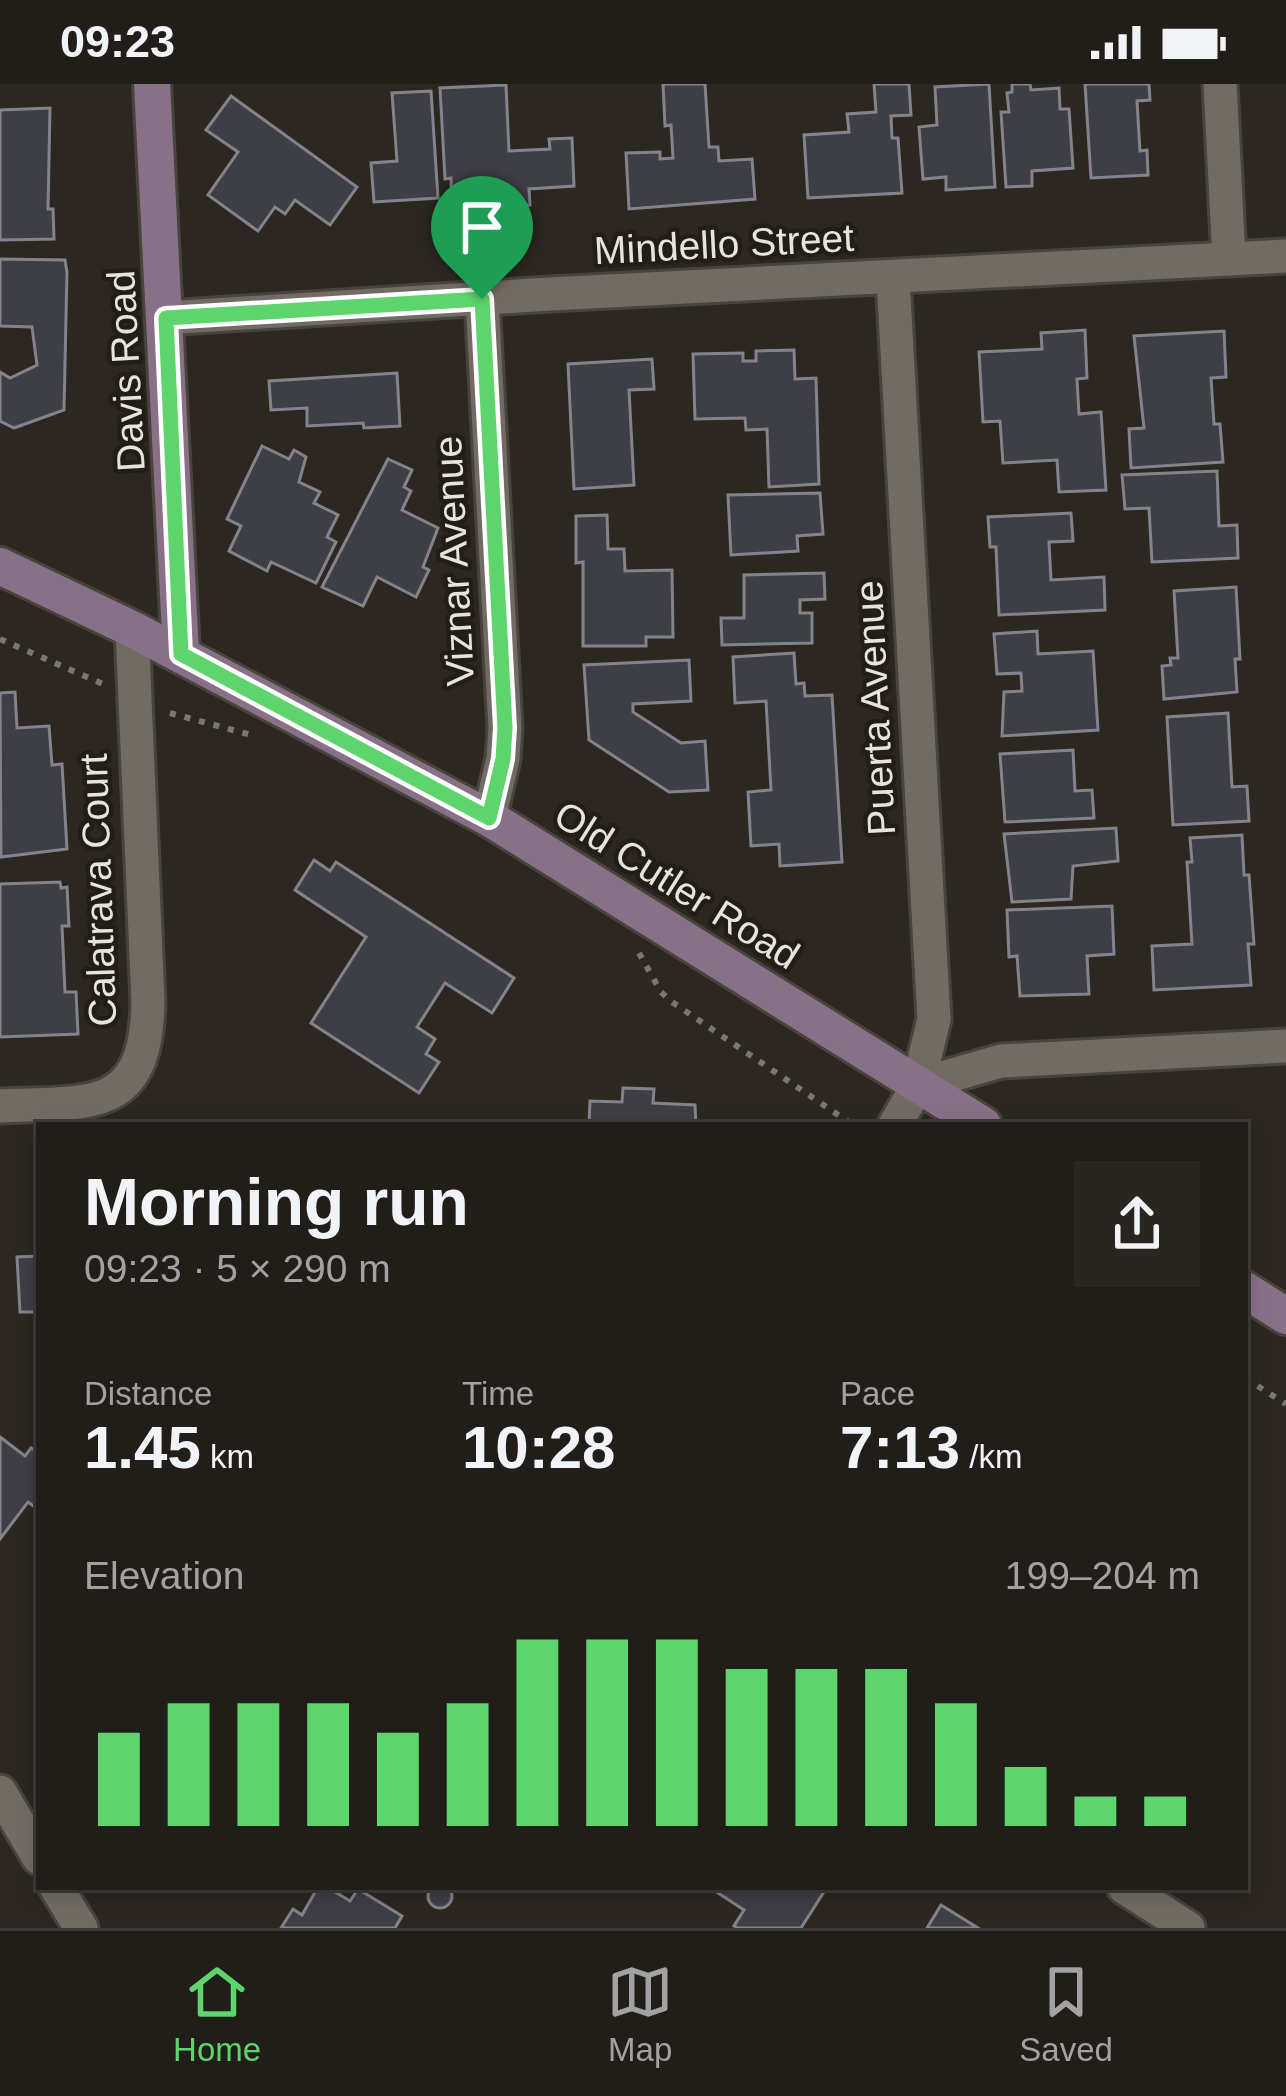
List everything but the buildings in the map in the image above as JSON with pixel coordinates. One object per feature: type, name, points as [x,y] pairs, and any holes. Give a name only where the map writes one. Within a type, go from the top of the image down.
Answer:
[{"type":"main road","name":"Davis Road","points":[[152,84],[181,654]]},
{"type":"main road","name":"Old Cutler Road","points":[[0,566],[181,654],[489,818],[977,1122]]},
{"type":"main road","points":[[1248,1292],[1286,1316]]},
{"type":"street","points":[[1220,84],[1229,259]]},
{"type":"street","name":"Mindello Street","points":[[166,318],[1286,256]]},
{"type":"street","name":"Puerta Avenue","points":[[893,278],[934,1019],[918,1084],[897,1122]]},
{"type":"street","name":"Viznar Avenue","points":[[482,299],[505,728],[489,818]]},
{"type":"street","name":"Calatrava Court","points":[[0,1106],[102,1098],[127,1083],[142,1059],[148,1002],[132,629]]},
{"type":"street","points":[[918,1084],[1001,1061],[1286,1046]]},
{"type":"street","points":[[0,1792],[36,1853]]},
{"type":"street","points":[[58,1890],[81,1928]]},
{"type":"street","points":[[1129,1890],[1188,1928]]},
{"type":"path","points":[[0,639],[119,691]]},
{"type":"path","points":[[151,708],[261,737]]},
{"type":"path","points":[[636,947],[672,1003],[849,1122]]},
{"type":"path","points":[[1248,1380],[1286,1404]]},
{"type":"route","points":[[482,299],[505,728],[489,818],[181,654],[166,318],[482,299]]}]
